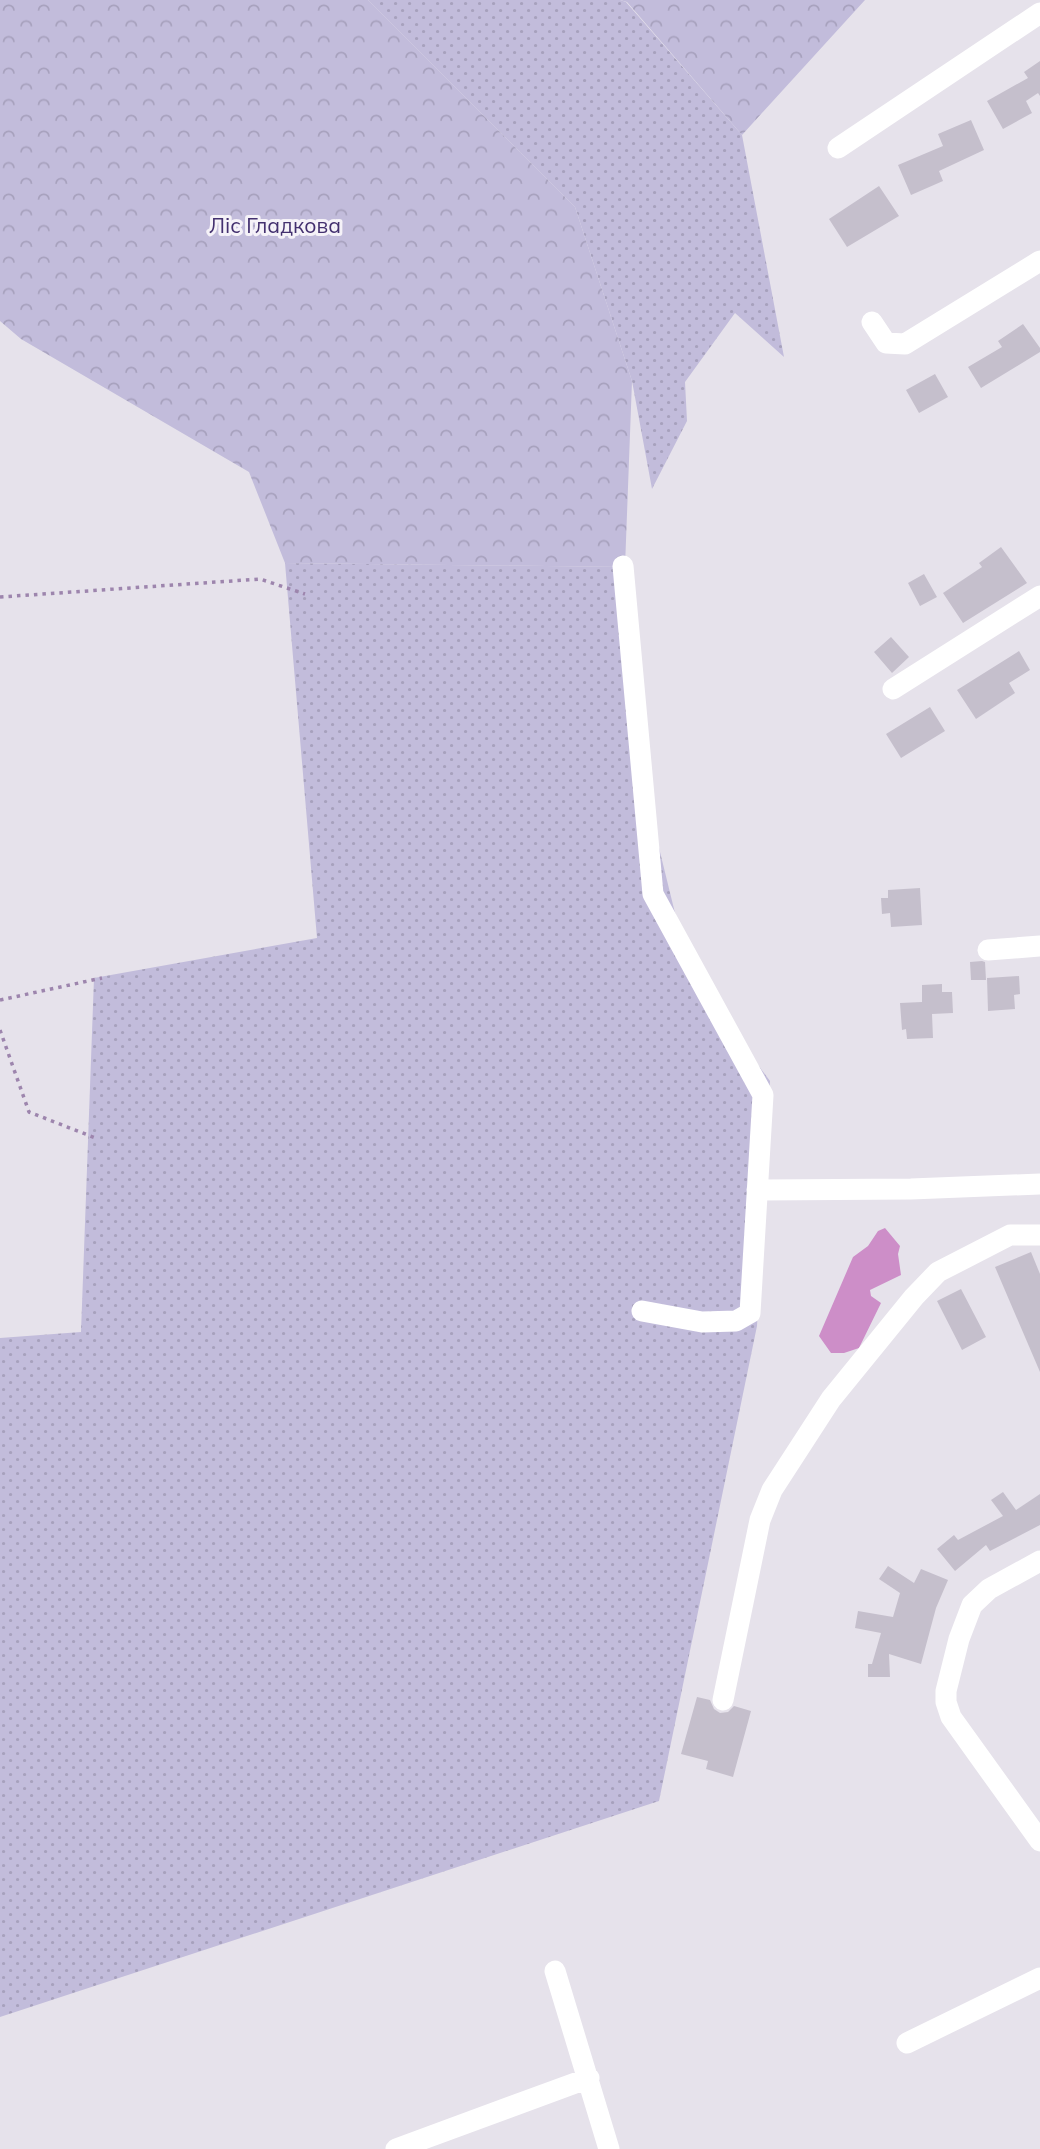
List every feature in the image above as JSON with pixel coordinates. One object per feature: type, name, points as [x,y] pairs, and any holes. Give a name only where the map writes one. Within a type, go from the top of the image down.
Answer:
[{"type":"street","points":[[838,148],[1040,13]]},
{"type":"street","points":[[872,322],[886,343],[905,344],[1040,261]]},
{"type":"street","points":[[623,566],[653,894],[762,1095],[750,1313],[736,1321],[702,1322],[642,1311]]},
{"type":"street","points":[[892,689],[1040,596]]},
{"type":"street","points":[[988,950],[1040,946]]},
{"type":"street","points":[[757,1190],[911,1189],[1040,1184]]},
{"type":"street","points":[[723,1700],[760,1520],[772,1490],[831,1399],[914,1297],[938,1272],[1010,1235],[1040,1236]]},
{"type":"street","points":[[1040,1561],[989,1589],[972,1605],[959,1639],[946,1690],[946,1702],[951,1717],[1040,1841]]},
{"type":"street","points":[[555,1971],[609,2149]]},
{"type":"street","points":[[907,2043],[1040,1978]]},
{"type":"street","points":[[396,2149],[589,2078]]},
{"type":"path","points":[[0,597],[260,579],[305,594]]},
{"type":"path","points":[[0,1000],[102,978]]},
{"type":"path","points":[[0,1030],[29,1112],[98,1139]]},
{"type":"green space","name":"Ліс Гладкова","points":[[0,0],[368,0],[575,207],[632,381],[625,567],[285,563],[249,472],[21,339],[0,321]]},
{"type":"green space","points":[[368,0],[626,2],[742,135],[784,357],[735,313],[685,382],[687,421],[652,489],[632,381],[575,207]]},
{"type":"green space","points":[[620,0],[865,0],[742,135],[627,2]]},
{"type":"green space","points":[[285,563],[625,567],[647,799],[690,974],[770,1081],[757,1326],[659,1801],[0,2017],[0,1338],[81,1332],[94,978],[317,938]]},
{"type":"shaded area","points":[[885,1228],[900,1246],[898,1254],[901,1275],[870,1290],[871,1296],[881,1303],[859,1348],[844,1353],[831,1353],[819,1336],[853,1257],[868,1246],[878,1231]]},
{"type":"building","points":[[1040,61],[1040,96],[1038,93],[1026,101],[1032,113],[1003,129],[987,101],[1028,78],[1024,72]]},
{"type":"building","points":[[971,120],[984,150],[939,171],[943,181],[911,195],[898,165],[943,146],[938,134]]},
{"type":"building","points":[[879,186],[899,216],[847,247],[829,219]]},
{"type":"building","points":[[1023,324],[1040,352],[981,388],[968,367],[1002,347],[998,341]]},
{"type":"building","points":[[935,374],[948,397],[919,413],[906,390]]},
{"type":"building","points":[[1001,547],[1027,583],[963,623],[943,593],[982,567],[979,563]]},
{"type":"building","points":[[924,574],[937,597],[920,606],[908,583]]},
{"type":"building","points":[[891,637],[909,657],[892,673],[874,652]]},
{"type":"building","points":[[1019,651],[1030,670],[1009,683],[1015,693],[976,719],[957,690]]},
{"type":"building","points":[[930,707],[945,731],[901,758],[886,734]]},
{"type":"building","points":[[920,888],[922,925],[891,927],[890,913],[882,914],[881,898],[888,898],[888,890]]},
{"type":"building","points":[[970,962],[985,962],[986,980],[971,980]]},
{"type":"building","points":[[1019,976],[1020,994],[1014,995],[1015,1009],[988,1011],[987,978]]},
{"type":"building","points":[[942,984],[942,992],[952,992],[953,1013],[932,1014],[933,1038],[907,1039],[906,1029],[902,1030],[900,1003],[922,1002],[922,985]]},
{"type":"building","points":[[1031,1252],[1040,1274],[1040,1372],[995,1267]]},
{"type":"building","points":[[961,1289],[986,1337],[962,1350],[937,1301]]},
{"type":"building","points":[[1003,1492],[1016,1510],[1040,1494],[1040,1525],[990,1551],[986,1545],[955,1571],[937,1549],[954,1535],[958,1540],[1003,1516],[991,1500]]},
{"type":"building","points":[[888,1566],[914,1583],[921,1569],[948,1580],[936,1608],[921,1664],[889,1654],[890,1677],[868,1677],[868,1664],[872,1664],[881,1633],[855,1628],[858,1611],[893,1617],[900,1593],[879,1579]]},
{"type":"building","points":[[697,1697],[710,1700],[714,1709],[720,1713],[728,1712],[734,1706],[751,1711],[733,1777],[706,1769],[708,1761],[681,1754]]}]
